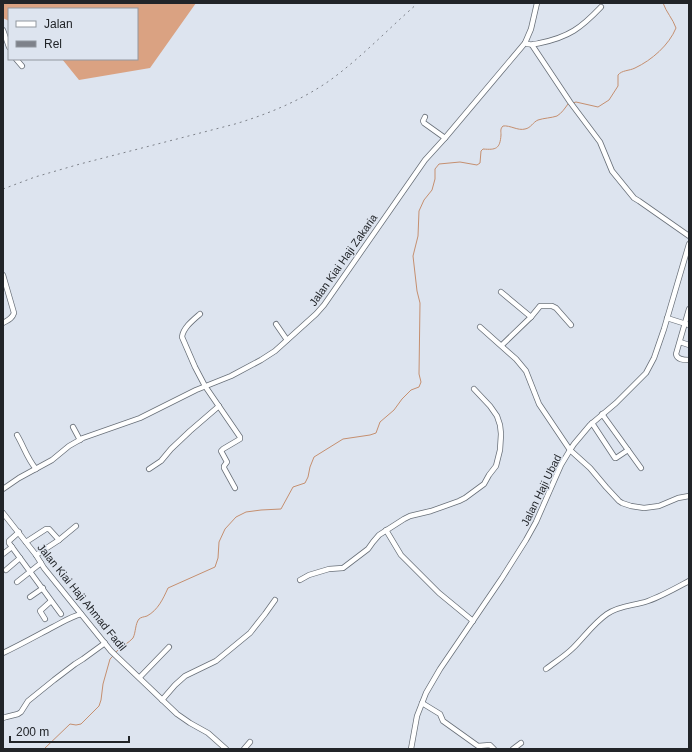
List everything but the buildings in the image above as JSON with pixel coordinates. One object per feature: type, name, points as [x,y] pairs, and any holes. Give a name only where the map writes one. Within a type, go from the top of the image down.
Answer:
[{"type":"street","name":"Jalan Kiai Haji Zakaria","points":[[3,489],[52,460],[69,446],[83,438],[140,418],[176,399],[231,376],[275,351],[320,310],[425,160],[525,43],[531,30],[537,3]]},
{"type":"street","points":[[525,43],[532,45],[557,39],[570,33],[579,28],[601,7]]},
{"type":"street","points":[[3,30],[8,44]]},
{"type":"street","points":[[532,45],[601,144],[612,172],[634,198],[689,236]]},
{"type":"street","points":[[17,60],[22,66]]},
{"type":"street","points":[[425,117],[424,123],[445,138]]},
{"type":"street","name":"Jalan Haji Ubad","points":[[411,749],[417,716],[426,693],[440,669],[518,553],[536,522],[561,465],[570,450],[592,423],[616,403],[646,373],[654,358],[689,244]]},
{"type":"street","points":[[3,275],[14,313],[11,319],[3,323]]},
{"type":"street","points":[[501,292],[530,317]]},
{"type":"street","points":[[502,345],[541,305],[554,306],[571,325]]},
{"type":"street","points":[[689,309],[687,324],[676,354],[678,359],[689,360]]},
{"type":"street","points":[[200,314],[183,332],[182,338],[205,386],[240,437],[240,439],[221,451],[227,462],[224,468],[235,488]]},
{"type":"street","points":[[667,318],[687,324]]},
{"type":"street","points":[[276,324],[287,340]]},
{"type":"street","points":[[480,327],[502,345],[526,371],[539,404],[570,450],[590,468],[613,495],[622,503],[644,508],[659,506],[678,498],[689,496]]},
{"type":"street","points":[[680,342],[689,345]]},
{"type":"street","points":[[300,580],[309,575],[329,569],[343,568],[368,549],[379,535],[407,517],[431,512],[465,498],[484,484],[488,475],[496,466],[500,450],[500,424],[497,416],[490,406],[474,389]]},
{"type":"street","points":[[149,470],[161,461],[185,435],[218,406]]},
{"type":"street","points":[[602,414],[641,468]]},
{"type":"street","points":[[592,423],[615,458],[628,450]]},
{"type":"street","points":[[73,427],[80,440]]},
{"type":"street","points":[[17,435],[26,455],[36,469]]},
{"type":"street","name":"Jalan Kiai Haji Ahmad Fadil","points":[[3,513],[111,651],[140,677],[177,714],[208,733],[226,749]]},
{"type":"street","points":[[36,555],[59,540],[76,526]]},
{"type":"street","points":[[26,542],[47,528],[52,531],[59,540]]},
{"type":"street","points":[[386,530],[401,555],[439,593],[473,621]]},
{"type":"street","points":[[19,532],[9,541],[9,543],[61,614]]},
{"type":"street","points":[[3,554],[12,547]]},
{"type":"street","points":[[6,570],[20,558]]},
{"type":"street","points":[[17,582],[41,562]]},
{"type":"street","points":[[546,669],[569,652],[599,620],[616,608],[648,601],[689,581]]},
{"type":"street","points":[[30,597],[43,588]]},
{"type":"street","points":[[162,700],[185,676],[216,661],[250,633],[275,600]]},
{"type":"street","points":[[45,619],[40,611],[51,601]]},
{"type":"street","points":[[3,653],[19,646],[62,622],[81,614]]},
{"type":"street","points":[[3,718],[21,712],[28,701],[75,664],[105,643]]},
{"type":"street","points":[[140,677],[169,647]]},
{"type":"street","points":[[422,703],[440,714],[442,721],[478,746],[490,745],[494,749]]},
{"type":"street","points":[[244,749],[250,742]]},
{"type":"street","points":[[513,749],[521,743]]},
{"type":"shaded area","points":[[3,3],[196,3],[150,68],[79,80],[63,60],[138,60],[138,8],[8,8],[8,20],[3,18]]},
{"type":"waterway","points":[[573,103],[576,102],[598,107],[609,100],[618,86],[618,75],[620,73],[641,65],[654,56],[664,46],[676,28],[663,3]]},
{"type":"waterway","points":[[116,652],[133,638],[139,619],[151,614],[154,611],[168,588],[215,567],[218,558],[219,542],[225,529],[236,517],[246,512],[281,509],[293,487],[305,483],[314,457],[343,439],[376,433],[380,422],[394,410],[411,390],[419,387],[421,382],[419,374],[420,303],[413,256],[418,236],[419,211],[424,200],[432,190],[435,179],[435,169],[439,164],[460,162],[477,165],[480,163],[481,151],[483,149],[494,149],[498,146],[500,143],[501,129],[503,126],[520,129],[527,128],[538,120],[557,116],[568,104]]},
{"type":"waterway","points":[[44,749],[70,724],[81,724],[99,706],[103,684],[110,659],[113,656]]},
{"type":"railway","points":[[3,189],[35,177],[80,164],[235,124],[284,106],[307,95],[341,72],[418,3]]}]
